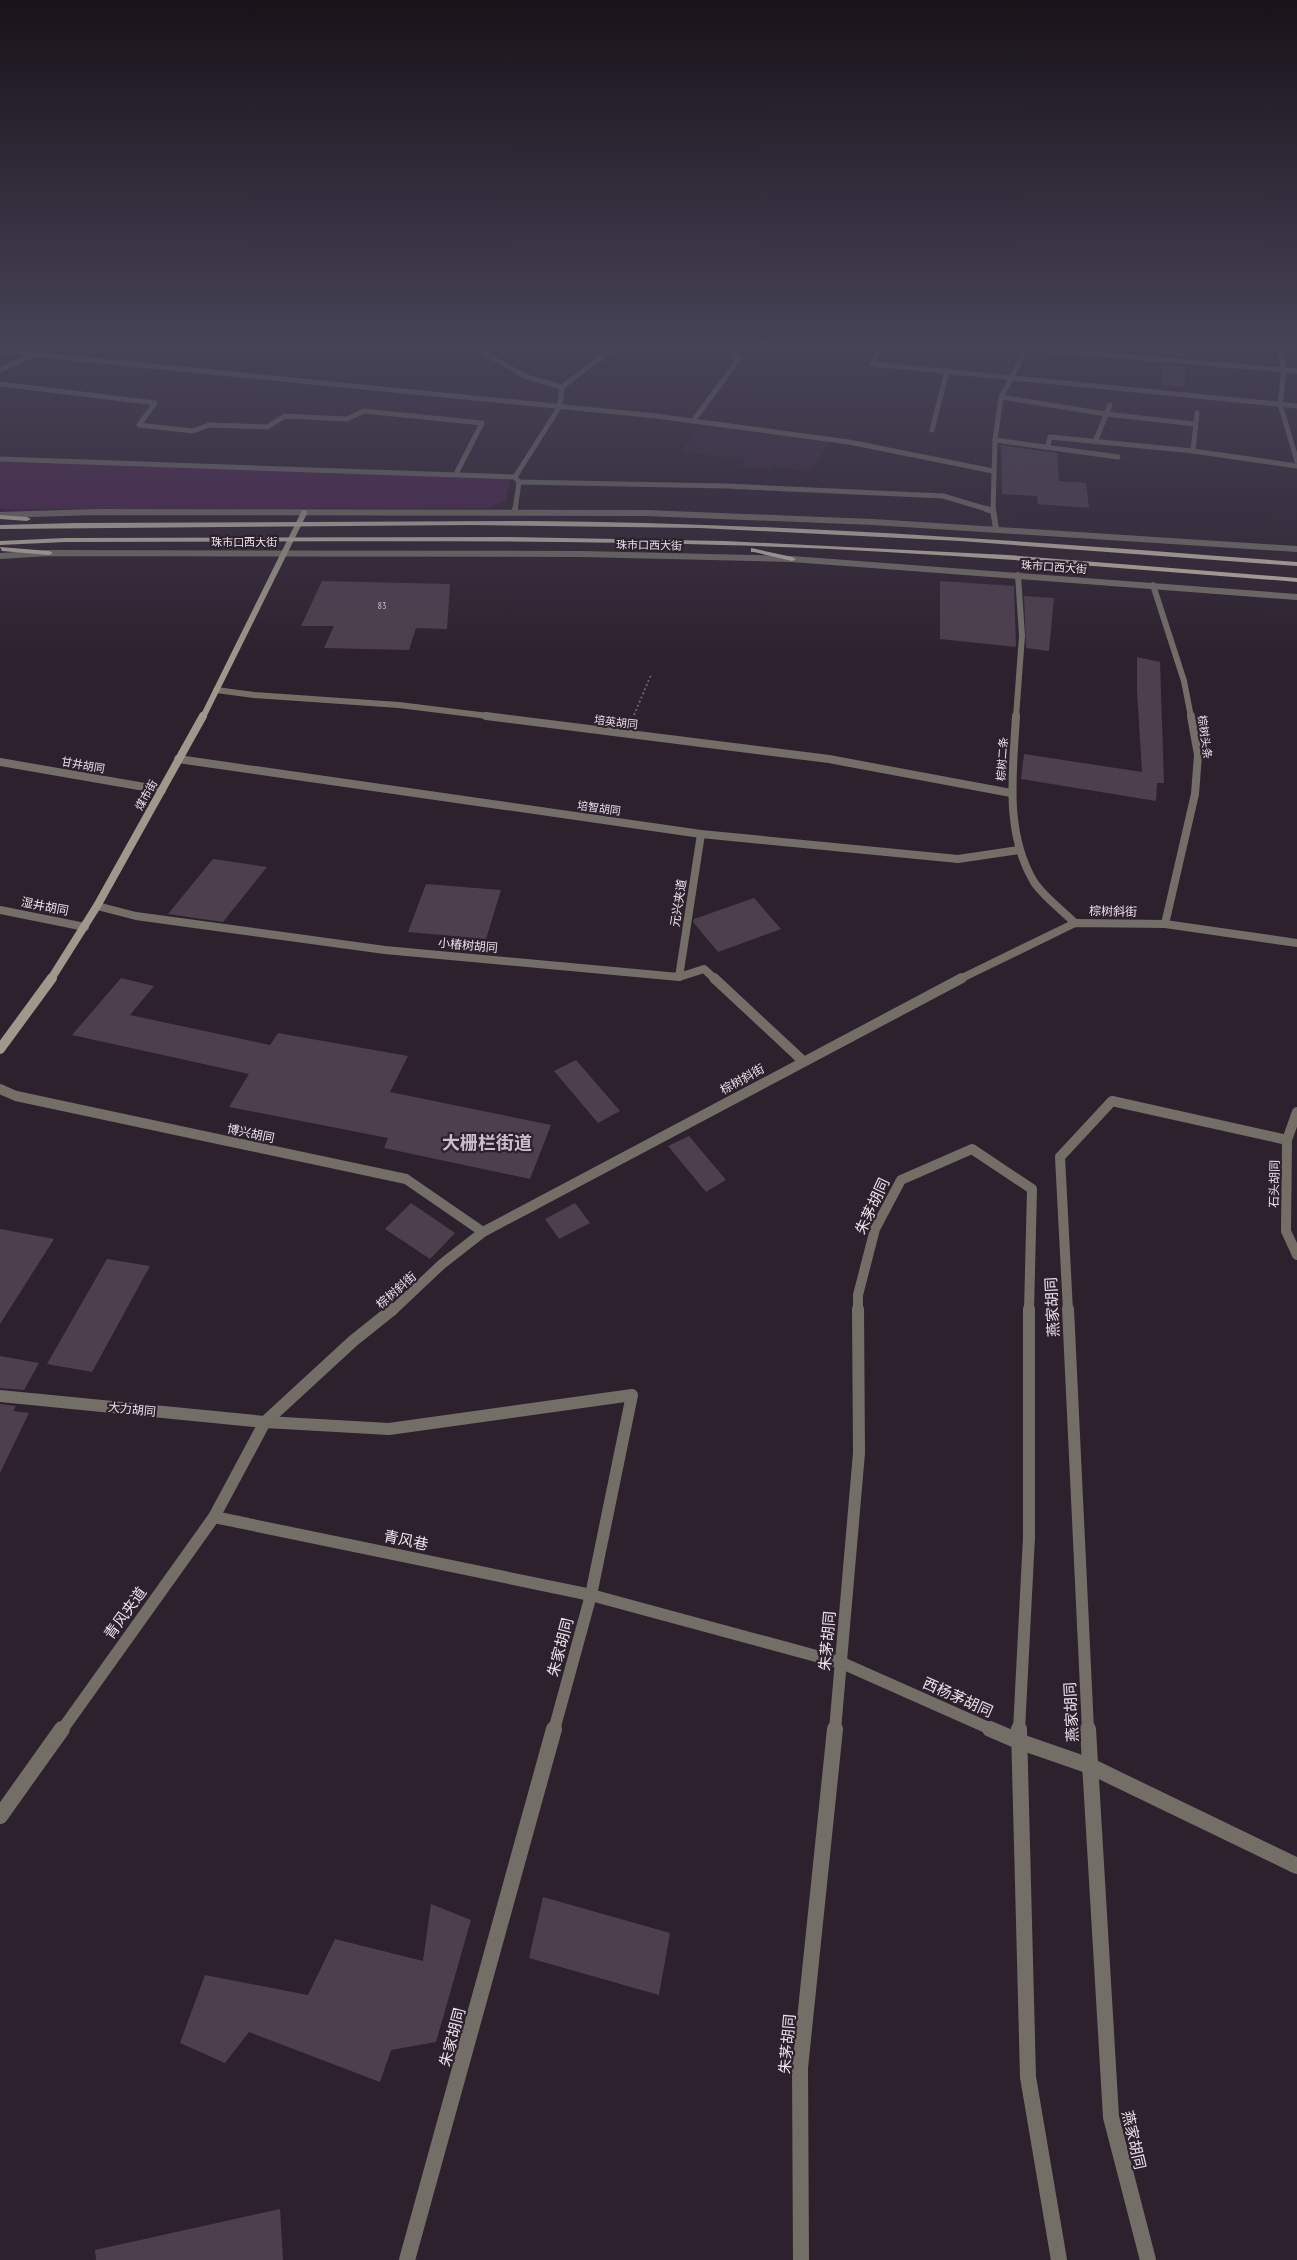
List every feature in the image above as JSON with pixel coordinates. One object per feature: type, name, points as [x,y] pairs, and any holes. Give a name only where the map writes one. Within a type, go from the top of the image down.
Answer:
[{"type":"main road","name":"煤市街","points":[[0,1049],[42,993],[97,906],[216,690],[304,513]]},
{"type":"main road","points":[[0,516],[92,524]]},
{"type":"main road","name":"珠市口西大街","points":[[0,527],[92,524],[592,524],[750,528],[1088,548],[1297,564]]},
{"type":"main road","name":"珠市口西大街","points":[[0,542],[65,540],[509,539],[724,543],[1008,557],[1297,580]]},
{"type":"main road","points":[[724,543],[792,559]]},
{"type":"main road","points":[[0,549],[49,553]]},
{"type":"street","points":[[456,474],[467,451]]},
{"type":"street","points":[[515,512],[517,480],[534,451]]},
{"type":"street","points":[[898,451],[993,470]]},
{"type":"street","points":[[994,451],[993,511],[996,529]]},
{"type":"street","points":[[1083,451],[1118,457]]},
{"type":"street","points":[[1196,451],[1297,466]]},
{"type":"street","points":[[0,458],[456,474],[517,480],[726,486],[943,496],[993,511]]},
{"type":"street","points":[[0,516],[96,512],[646,513],[873,522],[1297,549]]},
{"type":"street","name":"珠市口西大街","points":[[0,556],[49,553],[582,554],[792,559],[1297,597]]},
{"type":"street","name":"棕树二条","points":[[1018,575],[1022,636],[1011,793],[1019,850],[1035,882],[1075,923]]},
{"type":"street","name":"棕树头条","points":[[1153,585],[1184,681],[1198,756],[1195,794],[1165,924]]},
{"type":"street","name":"培英胡同","points":[[216,690],[254,695],[399,705],[829,758],[1011,793]]},
{"type":"street","name":"培智胡同","points":[[178,759],[701,834],[958,859],[1019,850]]},
{"type":"street","name":"甘井胡同","points":[[0,762],[162,790]]},
{"type":"street","name":"元兴夹道","points":[[679,977],[701,834]]},
{"type":"street","name":"小椿树胡同","points":[[97,906],[136,916],[385,950],[679,977],[704,969],[803,1061]]},
{"type":"street","name":"湿井胡同","points":[[0,910],[85,927]]},
{"type":"street","name":"棕树斜街","points":[[265,1422],[353,1341],[405,1300],[442,1264],[483,1232],[923,997],[1075,923],[1165,924],[1297,943]]},
{"type":"street","name":"博兴胡同","points":[[0,1089],[16,1096],[406,1179],[483,1232]]},
{"type":"street","name":"燕家胡同","points":[[1148,2260],[1110,2117],[1090,1766],[1060,1157],[1112,1102],[1287,1140]]},
{"type":"street","name":"石头胡同","points":[[1297,1112],[1287,1140],[1286,1231],[1297,1255]]},
{"type":"street","name":"朱茅胡同","points":[[801,2260],[800,2068],[842,1663],[859,1453],[858,1295],[876,1229],[901,1180],[972,1149],[1032,1189],[1028,1297],[1030,1537],[1018,1742]]},
{"type":"street","name":"朱家胡同","points":[[265,1422],[389,1429],[632,1395],[591,1595],[407,2260]]},
{"type":"street","name":"大力胡同","points":[[0,1396],[265,1422]]},
{"type":"street","name":"青风夹道","points":[[0,1816],[214,1517],[265,1422]]},
{"type":"street","name":"青风巷","points":[[214,1517],[591,1595]]},
{"type":"street","name":"西杨茅胡同","points":[[591,1595],[842,1663],[1018,1742],[1090,1766],[1297,1866]]},
{"type":"street","points":[[1018,1742],[1028,2077],[1059,2260]]},
{"type":"path","points":[[626,734],[651,675]]},
{"type":"shaded area","points":[[684,451],[824,451],[811,472],[773,467],[771,470],[741,466],[744,460]]},
{"type":"shaded area","points":[[0,460],[510,478],[506,501],[488,508],[0,509]]},
{"type":"building","points":[[1001,451],[1057,453],[1059,481],[1086,483],[1089,508],[1038,504],[1037,496],[1002,494]]},
{"type":"building","points":[[322,581],[450,584],[447,629],[416,628],[409,650],[324,648],[334,626],[301,626]]},
{"type":"building","points":[[940,581],[1014,586],[1016,647],[940,639]]},
{"type":"building","points":[[1024,596],[1054,598],[1049,651],[1026,648]]},
{"type":"building","points":[[1137,657],[1160,662],[1164,783],[1157,783],[1156,801],[1021,779],[1024,754],[1142,772]]},
{"type":"building","points":[[213,859],[267,867],[223,922],[168,914]]},
{"type":"building","points":[[426,884],[501,890],[486,939],[408,932]]},
{"type":"building","points":[[754,898],[781,929],[718,952],[693,922],[694,919]]},
{"type":"building","points":[[121,978],[154,986],[130,1015],[270,1045],[278,1033],[408,1056],[390,1092],[551,1125],[530,1179],[384,1148],[388,1138],[229,1107],[249,1074],[72,1035]]},
{"type":"building","points":[[576,1060],[620,1111],[598,1123],[554,1071]]},
{"type":"building","points":[[689,1136],[726,1180],[706,1192],[668,1146]]},
{"type":"building","points":[[411,1203],[455,1233],[430,1259],[385,1229]]},
{"type":"building","points":[[575,1203],[590,1223],[559,1239],[545,1219]]},
{"type":"building","points":[[0,1229],[54,1239],[0,1324]]},
{"type":"building","points":[[107,1259],[150,1266],[92,1372],[47,1364]]},
{"type":"building","points":[[0,1356],[39,1363],[24,1390],[0,1388]]},
{"type":"building","points":[[0,1404],[16,1406],[13,1411],[29,1413],[0,1473]]},
{"type":"building","points":[[543,1897],[670,1933],[659,1995],[529,1958]]},
{"type":"building","points":[[431,1904],[471,1920],[436,2042],[391,2050],[380,2082],[249,2032],[225,2063],[180,2043],[205,1975],[308,1995],[335,1939],[423,1961]]},
{"type":"building","points":[[280,2209],[283,2260],[96,2260],[95,2250]]},
{"type":"district","name":"大栅栏街道","points":[[487,1142]]}]
